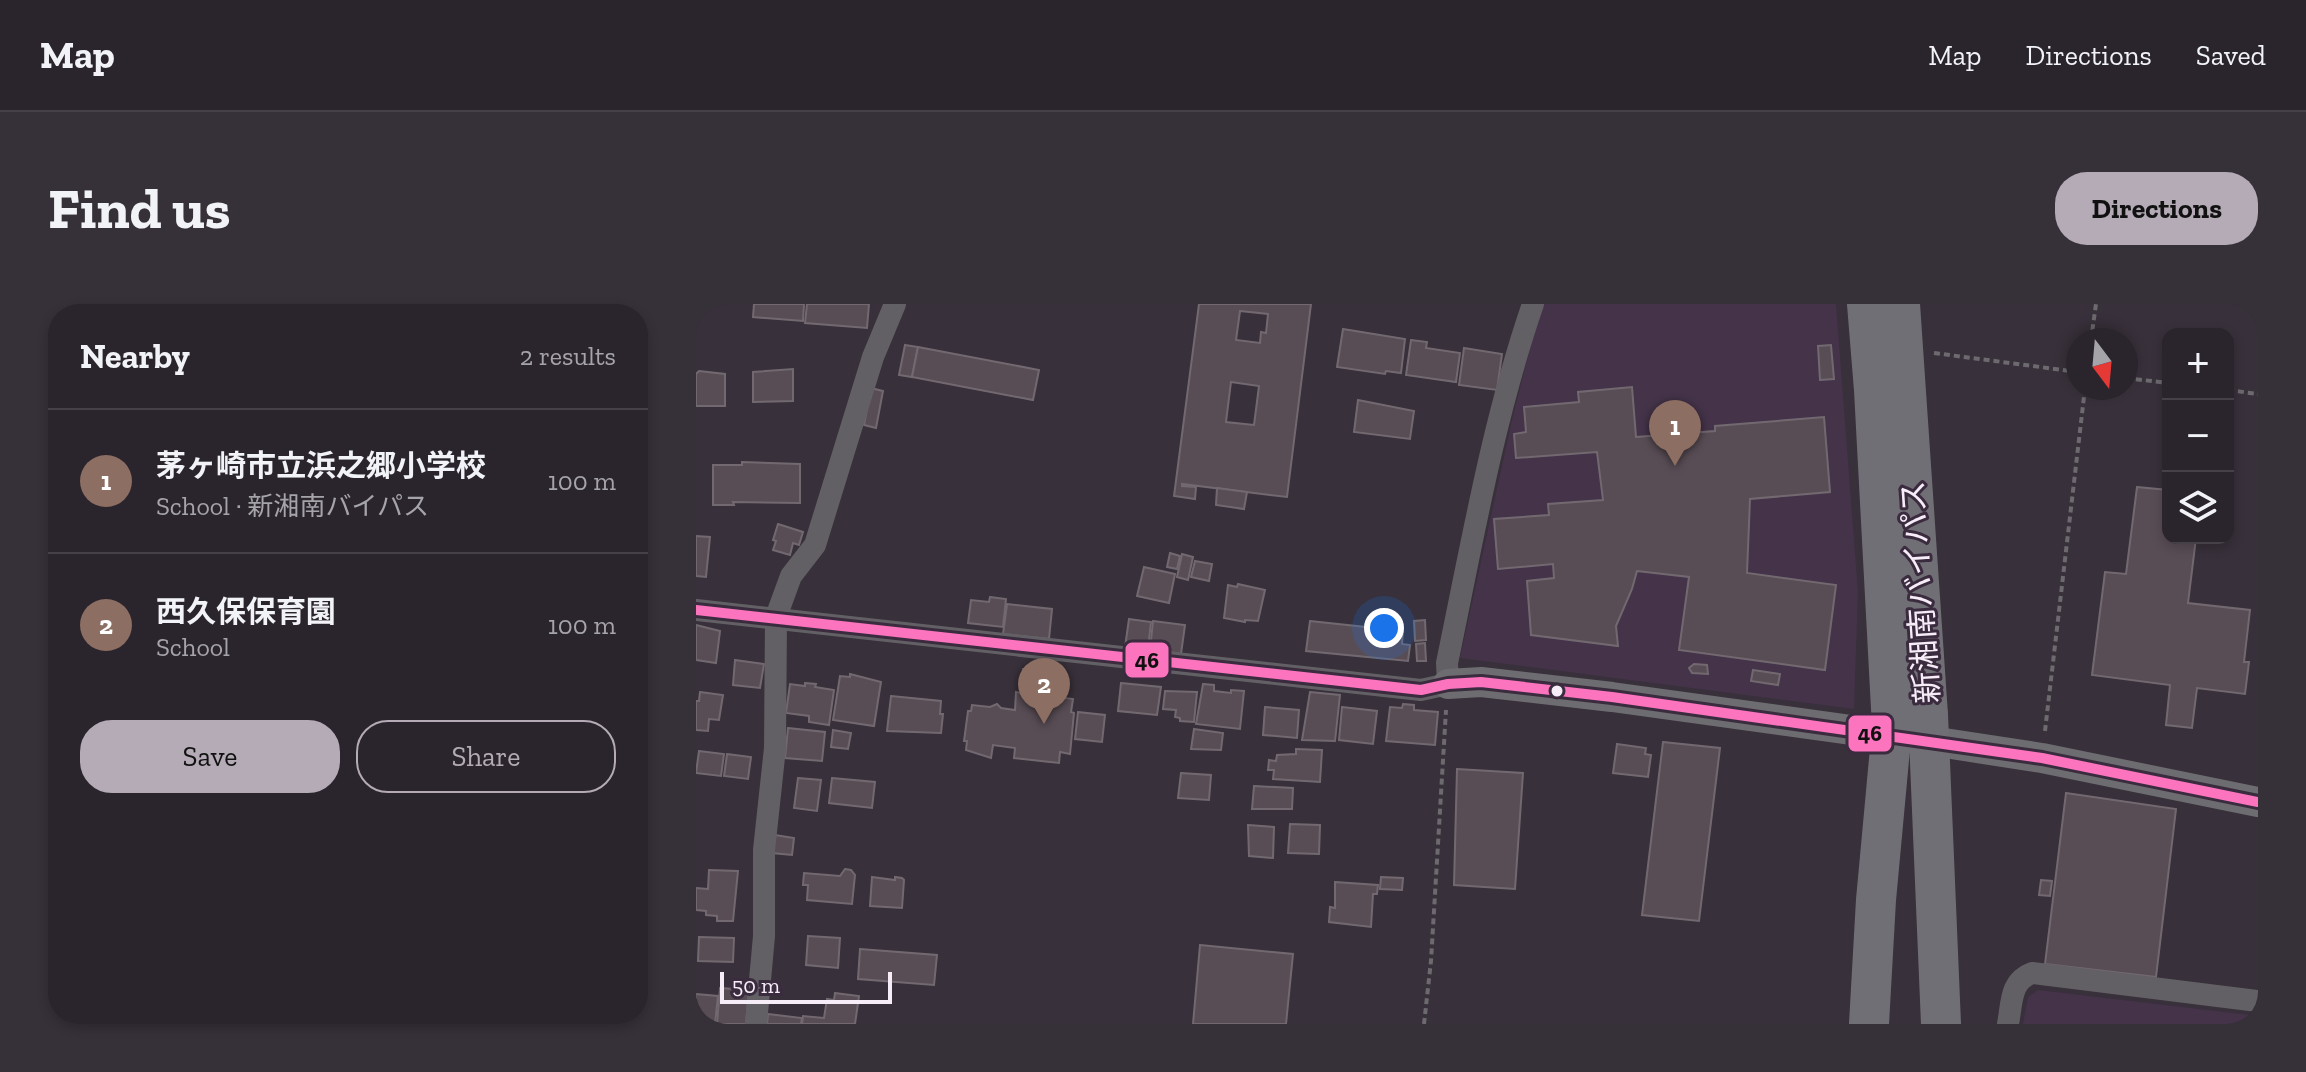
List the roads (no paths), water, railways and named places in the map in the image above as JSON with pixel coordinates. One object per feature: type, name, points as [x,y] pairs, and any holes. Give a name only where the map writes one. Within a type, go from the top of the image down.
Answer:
[{"type":"highway","name":"新湘南バイパス","points":[[1867,304],[1928,924],[1924,1024]]},
{"type":"highway","name":"新湘南バイパス","points":[[1890,1024],[1895,867],[1908,729],[1900,304]]},
{"type":"highway","points":[[1869,1024],[1876,900],[1908,729]]},
{"type":"highway","points":[[1908,729],[1941,1024]]},
{"type":"street","points":[[756,1024],[764,936],[764,850],[775,748],[776,617],[791,576],[815,545],[873,357],[895,304]]},
{"type":"street","points":[[1448,684],[1447,663],[1485,481],[1533,304]]},
{"type":"street","points":[[1851,304],[1872,619],[1908,729],[1856,1024]]},
{"type":"street","points":[[1910,304],[1913,350],[1908,729],[1947,1024]]},
{"type":"street","points":[[696,610],[1421,690],[1448,684],[1496,683],[1908,729],[2258,802]]},
{"type":"street","points":[[2008,1024],[2014,986],[2022,977],[2032,973],[2258,1001]]},
{"type":"place","name":"茅ヶ崎市立浜之郷小学校","points":[[1675,466]]},
{"type":"place","name":"西久保保育園","points":[[1044,724]]}]
